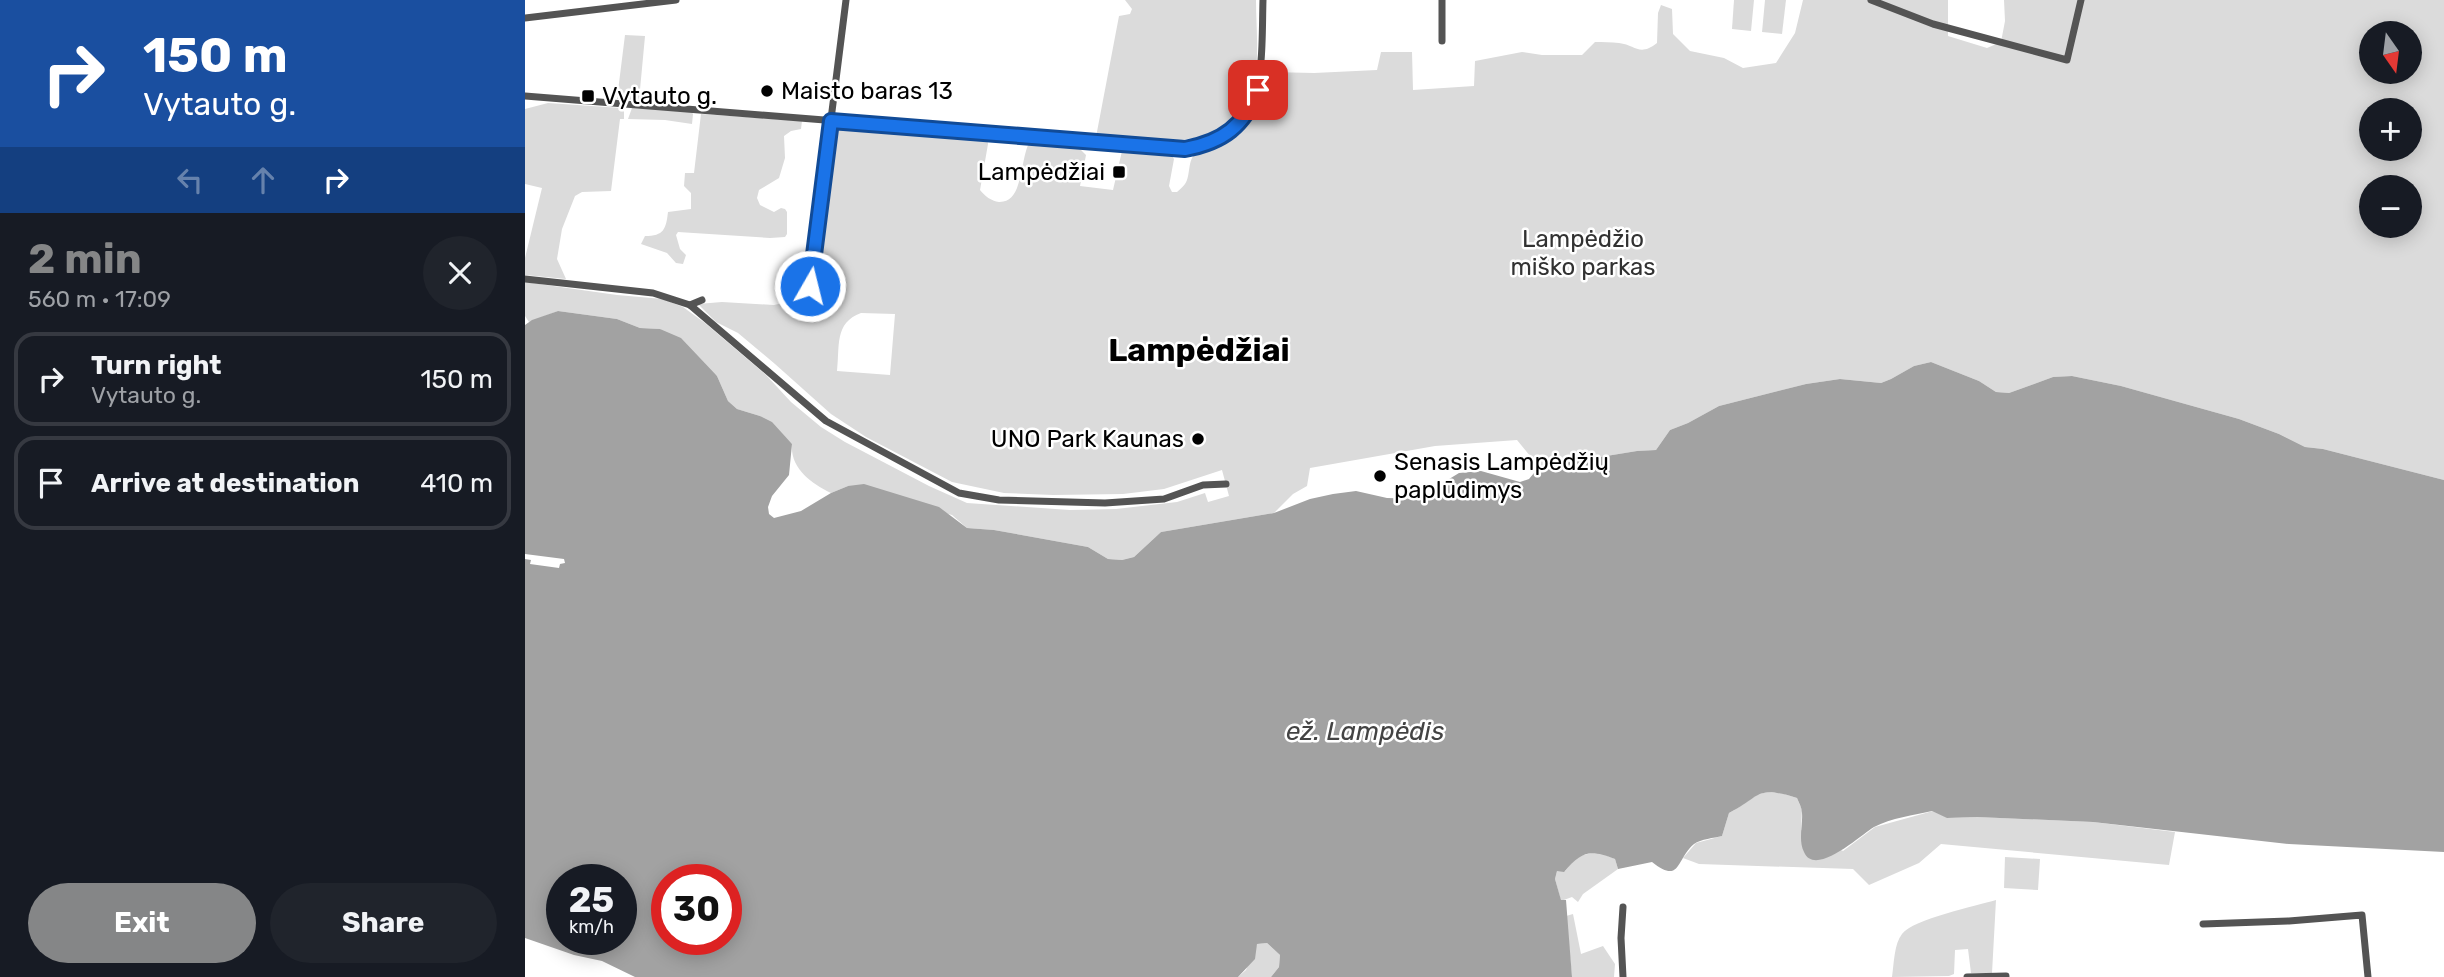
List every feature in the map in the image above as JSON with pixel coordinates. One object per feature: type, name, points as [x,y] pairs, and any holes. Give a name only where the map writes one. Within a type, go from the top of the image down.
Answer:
[{"type":"street","points":[[525,18],[676,0]]},
{"type":"street","points":[[810,286],[846,0]]},
{"type":"street","points":[[525,96],[1185,149],[1216,140],[1242,121],[1251,108],[1261,73],[1263,0]]},
{"type":"street","points":[[1442,0],[1442,41]]},
{"type":"street","points":[[1871,0],[1933,24],[2067,60],[2081,0]]},
{"type":"street","points":[[525,279],[653,293],[690,305],[826,421],[958,493],[999,500],[1063,504],[1105,503],[1164,499],[1203,485],[1226,484]]},
{"type":"street","points":[[690,305],[702,300]]},
{"type":"street","points":[[1623,907],[1623,977]]},
{"type":"street","points":[[2203,924],[2362,915],[2368,977]]},
{"type":"street","points":[[1967,977],[2006,976]]},
{"type":"green space","points":[[1125,0],[1256,0],[1257,55],[1253,87],[1244,108],[1230,123],[1212,133],[1171,141],[1107,140],[1096,137],[1119,16],[1130,14],[1132,9]]},
{"type":"green space","points":[[1734,0],[1754,0],[1751,31],[1732,29]]},
{"type":"green space","points":[[1765,0],[1786,0],[1782,34],[1762,32]]},
{"type":"green space","name":"Lampėdžio miško parkas","points":[[1803,0],[1948,0],[1948,36],[1987,48],[2001,42],[2005,21],[2004,0],[2444,0],[2444,480],[2323,449],[2305,447],[2239,419],[2121,386],[2072,376],[2053,377],[2009,393],[1996,392],[1979,381],[1931,362],[1914,366],[1881,383],[1840,379],[1806,384],[1719,406],[1670,430],[1656,450],[1539,467],[1517,440],[1435,446],[1310,468],[1307,486],[1293,494],[1274,513],[1161,532],[1134,557],[1108,559],[1088,547],[994,530],[967,528],[952,515],[848,486],[831,493],[803,474],[794,460],[792,444],[760,416],[737,409],[728,401],[717,376],[660,329],[640,328],[617,319],[558,311],[529,322],[525,316],[525,282],[663,299],[683,307],[766,375],[791,402],[821,427],[929,486],[967,503],[1070,510],[1116,509],[1177,502],[1205,493],[1208,502],[1229,496],[1222,470],[1164,489],[1123,494],[1004,493],[952,482],[866,437],[831,414],[738,333],[716,322],[698,304],[722,302],[774,305],[811,297],[836,124],[987,137],[980,190],[988,198],[999,202],[1013,195],[1031,140],[1075,144],[1086,155],[1080,186],[1113,190],[1122,151],[1126,148],[1170,153],[1174,159],[1169,186],[1172,192],[1177,192],[1187,181],[1193,156],[1228,138],[1252,116],[1261,97],[1266,72],[1377,70],[1381,52],[1412,52],[1413,90],[1474,86],[1475,61],[1522,52],[1582,55],[1595,42],[1625,44],[1642,50],[1651,47],[1657,43],[1658,13],[1661,5],[1672,9],[1673,34],[1690,51],[1724,58],[1743,68],[1776,63],[1795,33]],"holes":[[[861,313],[895,314],[890,375],[837,371],[842,329],[852,317]]]},
{"type":"green space","points":[[625,35],[645,36],[639,100],[617,99]]},
{"type":"green space","points":[[548,103],[621,108],[624,111],[624,119],[620,119],[611,191],[582,192],[575,196],[562,229],[557,259],[566,279],[525,275],[525,258],[542,188],[525,184],[525,109]]},
{"type":"green space","points":[[632,108],[691,111],[692,124],[628,119]]},
{"type":"green space","points":[[701,114],[802,121],[801,129],[784,136],[785,158],[779,178],[759,190],[757,198],[760,205],[774,212],[785,209],[787,234],[785,237],[770,238],[678,232],[676,235],[680,249],[686,255],[683,264],[676,263],[667,253],[641,244],[645,236],[656,235],[663,230],[668,212],[691,209],[691,193],[684,186],[685,173],[694,173]]},
{"type":"green space","points":[[1767,792],[1797,798],[1802,810],[1801,830],[1843,851],[1875,827],[1933,811],[1948,818],[2093,822],[2175,832],[2169,865],[1941,844],[1919,863],[1869,885],[1853,869],[1699,864],[1683,858],[1696,843],[1722,836],[1729,813]]},
{"type":"green space","points":[[1598,852],[1615,859],[1618,869],[1583,894],[1578,902],[1572,897],[1561,901],[1555,879],[1557,871],[1565,871],[1578,856]]},
{"type":"green space","points":[[2005,857],[2040,859],[2038,890],[2004,888]]},
{"type":"green space","points":[[1996,900],[1992,973],[1971,973],[1968,949],[1955,950],[1954,974],[1949,976],[1892,977],[1897,943],[1908,928],[1931,918]]},
{"type":"green space","points":[[1573,914],[1581,954],[1603,946],[1615,964],[1614,977],[1572,977],[1566,916]]},
{"type":"green space","points":[[1267,943],[1280,955],[1279,967],[1271,977],[1238,977],[1246,970],[1257,944]]},
{"type":"water","name":"ež. Lampėdis","points":[[558,311],[617,319],[640,328],[660,329],[681,338],[717,376],[728,401],[737,409],[772,422],[792,444],[789,475],[772,496],[768,507],[769,514],[774,518],[801,511],[848,486],[864,484],[939,507],[967,528],[994,530],[1088,547],[1108,559],[1122,560],[1134,557],[1161,532],[1274,513],[1310,499],[1333,494],[1356,491],[1387,498],[1427,499],[1441,484],[1459,473],[1481,471],[1520,482],[1529,479],[1539,467],[1656,450],[1670,430],[1719,406],[1806,384],[1840,379],[1881,383],[1914,366],[1931,362],[1979,381],[1996,392],[2009,393],[2053,377],[2072,376],[2121,386],[2239,419],[2305,447],[2323,449],[2444,480],[2444,852],[2289,844],[2093,822],[1947,818],[1932,811],[1874,827],[1839,852],[1818,860],[1810,859],[1802,847],[1802,811],[1797,798],[1773,792],[1760,794],[1729,813],[1722,836],[1694,844],[1673,870],[1668,871],[1652,862],[1618,869],[1615,859],[1593,853],[1581,856],[1564,872],[1557,871],[1555,879],[1561,900],[1566,900],[1572,977],[1271,977],[1279,967],[1280,955],[1267,943],[1257,944],[1255,959],[1238,977],[635,977],[602,961],[574,955],[637,955],[637,864],[546,864],[546,945],[525,938],[525,325]]},
{"type":"pier","points":[[525,554],[564,559],[565,563],[560,564],[559,568],[530,564],[531,560],[525,559]]},
{"type":"place","name":"Maisto baras 13","points":[[767,91]]},
{"type":"place","name":"Vytauto g.","points":[[588,96]]},
{"type":"place","name":"Lampėdžiai","points":[[1119,172]]},
{"type":"place","name":"UNO Park Kaunas","points":[[1198,439]]},
{"type":"place","name":"Senasis Lampėdžių paplūdimys","points":[[1380,476]]},
{"type":"district","name":"Lampėdžiai","points":[[1199,350]]},
{"type":"route","points":[[810,286],[831,121],[1185,149],[1201,146],[1230,131],[1242,121],[1251,108],[1258,90]]}]
